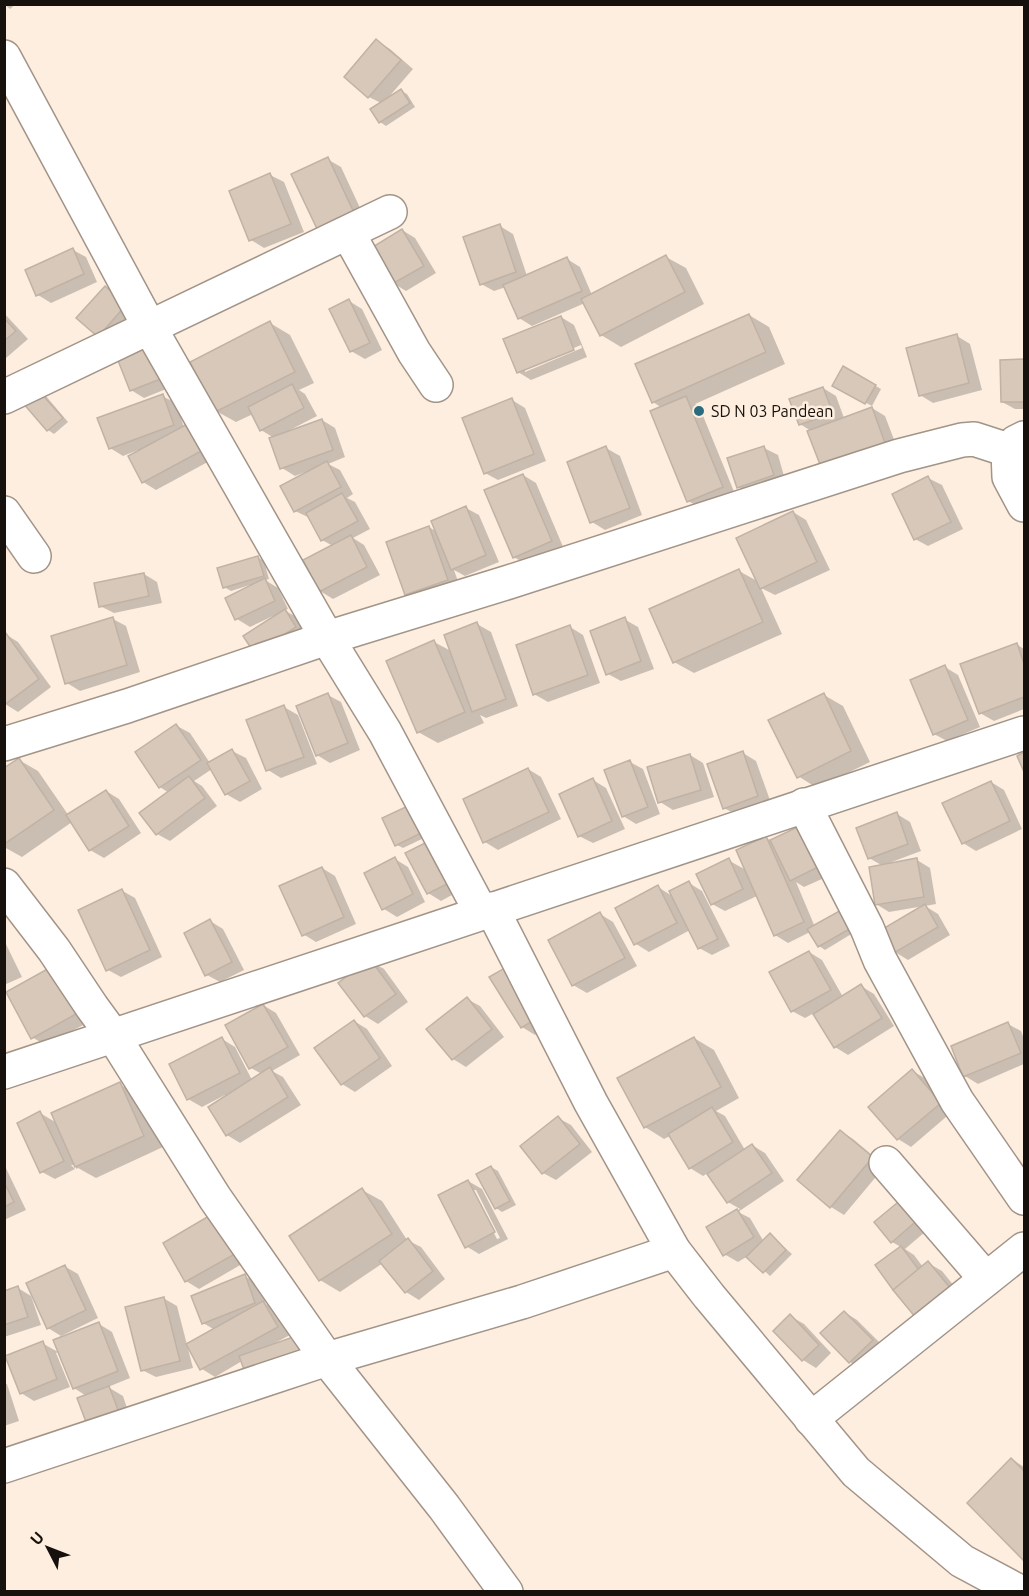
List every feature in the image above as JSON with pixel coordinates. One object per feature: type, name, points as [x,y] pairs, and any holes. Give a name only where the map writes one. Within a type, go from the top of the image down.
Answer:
[{"type":"street","points":[[4,57],[150,328],[327,638],[385,732],[674,1251],[740,1335],[856,1472],[927,1534],[962,1561],[1020,1592]]},
{"type":"street","points":[[4,397],[390,212]]},
{"type":"street","points":[[348,233],[414,352],[436,385]]},
{"type":"street","points":[[4,744],[127,706],[327,638],[509,582],[899,456],[962,440],[975,439],[1016,444],[1009,477],[1024,504]]},
{"type":"street","points":[[4,513],[34,556]]},
{"type":"street","points":[[4,1072],[1024,733]]},
{"type":"street","points":[[804,805],[867,928],[880,960],[957,1101],[1024,1198]]},
{"type":"street","points":[[4,885],[54,950],[114,1037],[215,1198],[327,1359],[444,1507],[506,1592]]},
{"type":"street","points":[[886,1162],[986,1279]]},
{"type":"street","points":[[811,1419],[1024,1249]]},
{"type":"street","points":[[4,1466],[327,1359],[522,1302],[674,1251]]},
{"type":"building","points":[[376,39],[401,60],[368,98],[344,77]]},
{"type":"building","points":[[401,89],[410,103],[379,123],[370,109]]},
{"type":"building","points":[[328,157],[355,215],[319,233],[291,174]]},
{"type":"building","points":[[270,173],[291,224],[249,241],[229,191]]},
{"type":"building","points":[[500,224],[516,272],[480,285],[463,237]]},
{"type":"building","points":[[402,229],[424,266],[392,284],[371,248]]},
{"type":"building","points":[[73,248],[84,274],[36,296],[25,270]]},
{"type":"building","points":[[666,255],[685,292],[600,336],[581,299]]},
{"type":"building","points":[[567,257],[582,291],[518,319],[503,285]]},
{"type":"building","points":[[105,286],[126,305],[98,337],[76,318]]},
{"type":"building","points":[[349,299],[370,343],[350,352],[329,309]]},
{"type":"building","points":[[749,314],[766,352],[652,403],[635,364]]},
{"type":"building","points":[[561,316],[574,350],[517,373],[503,339]]},
{"type":"building","points":[[4,318],[16,331],[4,341]]},
{"type":"building","points":[[270,321],[295,372],[215,412],[190,362]]},
{"type":"building","points":[[957,334],[969,383],[919,396],[906,348]]},
{"type":"building","points":[[155,343],[168,376],[130,391],[117,358]]},
{"type":"building","points":[[1024,359],[1024,402],[1001,402],[1000,360]]},
{"type":"building","points":[[843,366],[876,385],[865,404],[832,386]]},
{"type":"building","points":[[292,384],[304,408],[260,431],[248,407]]},
{"type":"building","points":[[823,387],[833,413],[799,425],[789,399]]},
{"type":"building","points":[[38,390],[63,418],[47,431],[23,403]]},
{"type":"building","points":[[163,394],[174,425],[109,449],[97,418]]},
{"type":"building","points":[[686,396],[723,487],[687,502],[650,411]]},
{"type":"building","points":[[512,398],[534,454],[484,474],[462,418]]},
{"type":"building","points":[[872,407],[885,443],[821,467],[807,431]]},
{"type":"building","points":[[322,419],[333,450],[280,469],[269,438]]},
{"type":"building","points":[[191,422],[205,449],[142,483],[128,456]]},
{"type":"building","points":[[606,446],[630,508],[590,523],[567,462]]},
{"type":"building","points":[[764,446],[774,475],[737,488],[727,458]]},
{"type":"building","points":[[327,461],[341,487],[294,512],[280,486]]},
{"type":"building","points":[[523,474],[552,541],[513,558],[484,490]]},
{"type":"building","points":[[928,476],[951,522],[914,540],[892,494]]},
{"type":"building","points":[[342,493],[358,521],[321,541],[306,513]]},
{"type":"building","points":[[466,506],[486,555],[451,570],[431,521]]},
{"type":"building","points":[[793,511],[817,562],[760,589],[736,538]]},
{"type":"building","points":[[429,526],[448,580],[405,595],[386,542]]},
{"type":"building","points":[[351,535],[367,567],[319,592],[303,560]]},
{"type":"building","points":[[258,556],[264,576],[223,588],[217,568]]},
{"type":"building","points":[[739,569],[763,622],[673,663],[649,609]]},
{"type":"building","points":[[144,573],[149,596],[99,607],[94,583]]},
{"type":"building","points":[[265,578],[275,601],[235,620],[225,598]]},
{"type":"building","points":[[285,609],[296,627],[255,654],[243,636]]},
{"type":"building","points":[[113,617],[127,665],[65,684],[51,636]]},
{"type":"building","points":[[625,617],[641,661],[606,675],[590,631]]},
{"type":"building","points":[[477,622],[506,699],[472,712],[444,635]]},
{"type":"building","points":[[570,625],[588,675],[533,695],[516,645]]},
{"type":"building","points":[[4,633],[39,679],[4,705]]},
{"type":"building","points":[[434,640],[465,712],[417,733],[386,661]]},
{"type":"building","points":[[1017,643],[1024,664],[1024,697],[979,714],[960,664]]},
{"type":"building","points":[[945,665],[968,720],[933,735],[910,680]]},
{"type":"building","points":[[328,693],[348,743],[316,756],[296,706]]},
{"type":"building","points":[[824,693],[851,751],[797,778],[768,720]]},
{"type":"building","points":[[284,705],[304,757],[266,771],[246,720]]},
{"type":"building","points":[[176,724],[201,760],[159,788],[135,752]]},
{"type":"building","points":[[232,749],[250,781],[225,795],[207,763]]},
{"type":"building","points":[[743,751],[758,796],[723,809],[707,764]]},
{"type":"building","points":[[1024,752],[1024,772],[1017,756]]},
{"type":"building","points":[[690,754],[701,790],[658,803],[647,767]]},
{"type":"building","points":[[19,758],[54,810],[4,844],[4,768]]},
{"type":"building","points":[[630,760],[648,807],[622,817],[604,770]]},
{"type":"building","points":[[528,768],[549,812],[483,843],[463,799]]},
{"type":"building","points":[[189,776],[205,798],[156,835],[139,813]]},
{"type":"building","points":[[593,778],[612,821],[578,837],[559,794]]},
{"type":"building","points":[[991,781],[1010,821],[962,844],[942,803]]},
{"type":"building","points":[[106,790],[129,826],[89,851],[66,815]]},
{"type":"building","points":[[410,805],[423,832],[395,846],[382,818]]},
{"type":"building","points":[[897,812],[908,844],[868,859],[856,828]]},
{"type":"building","points":[[802,825],[820,866],[790,881],[770,840]]},
{"type":"building","points":[[766,836],[804,922],[774,936],[736,850]]},
{"type":"building","points":[[427,842],[449,883],[427,894],[405,853]]},
{"type":"building","points":[[395,857],[413,894],[382,910],[364,873]]},
{"type":"building","points":[[729,858],[743,889],[711,905],[696,874]]},
{"type":"building","points":[[917,858],[924,897],[875,905],[869,867]]},
{"type":"building","points":[[322,867],[344,917],[302,936],[279,886]]},
{"type":"building","points":[[689,881],[718,939],[698,949],[669,891]]},
{"type":"building","points":[[658,885],[677,923],[634,945],[615,908]]},
{"type":"building","points":[[122,889],[150,950],[106,971],[78,910]]},
{"type":"building","points":[[925,904],[938,927],[894,953],[881,930]]},
{"type":"building","points":[[843,909],[853,927],[818,947],[807,929]]},
{"type":"building","points":[[600,912],[625,958],[572,986],[548,940]]},
{"type":"building","points":[[210,919],[232,962],[205,976],[184,933]]},
{"type":"building","points":[[809,951],[831,990],[791,1012],[769,972]]},
{"type":"building","points":[[370,959],[396,994],[364,1017],[338,983]]},
{"type":"building","points":[[510,965],[541,1016],[521,1028],[489,977]]},
{"type":"building","points":[[51,967],[76,1014],[31,1039],[6,992]]},
{"type":"building","points":[[861,984],[882,1018],[834,1048],[813,1014]]},
{"type":"building","points":[[467,997],[492,1029],[452,1060],[426,1029]]},
{"type":"building","points":[[263,1004],[288,1047],[249,1069],[225,1025]]},
{"type":"building","points":[[354,1020],[380,1058],[341,1085],[314,1048]]},
{"type":"building","points":[[1008,1022],[1021,1053],[963,1077],[951,1046]]},
{"type":"building","points":[[222,1037],[240,1073],[187,1100],[169,1064]]},
{"type":"building","points":[[694,1037],[721,1087],[644,1128],[617,1078]]},
{"type":"building","points":[[270,1067],[288,1097],[226,1136],[208,1107]]},
{"type":"building","points":[[912,1069],[941,1103],[897,1140],[868,1107]]},
{"type":"building","points":[[120,1082],[144,1136],[75,1167],[51,1113]]},
{"type":"building","points":[[712,1107],[733,1142],[689,1169],[668,1134]]},
{"type":"building","points":[[40,1111],[64,1161],[40,1173],[17,1123]]},
{"type":"building","points":[[558,1116],[580,1144],[542,1174],[520,1146]]},
{"type":"building","points":[[840,1130],[873,1157],[830,1208],[797,1180]]},
{"type":"building","points":[[752,1144],[772,1173],[727,1203],[707,1174]]},
{"type":"building","points":[[491,1166],[510,1201],[495,1209],[476,1174]]},
{"type":"building","points":[[468,1180],[495,1232],[465,1248],[438,1195]]},
{"type":"building","points":[[4,1182],[14,1202],[4,1207]]},
{"type":"building","points":[[362,1188],[392,1234],[319,1281],[289,1236]]},
{"type":"building","points":[[903,1198],[920,1218],[891,1243],[874,1222]]},
{"type":"building","points":[[737,1209],[754,1237],[723,1256],[706,1227]]},
{"type":"building","points":[[219,1210],[242,1250],[185,1282],[163,1243]]},
{"type":"building","points":[[770,1233],[786,1250],[763,1273],[746,1257]]},
{"type":"building","points":[[408,1238],[433,1271],[405,1293],[379,1261]]},
{"type":"building","points":[[901,1246],[919,1270],[893,1290],[875,1265]]},
{"type":"building","points":[[928,1261],[951,1289],[916,1318],[893,1290]]},
{"type":"building","points":[[65,1265],[86,1310],[47,1329],[26,1283]]},
{"type":"building","points":[[245,1274],[255,1303],[202,1324],[191,1296]]},
{"type":"building","points":[[18,1286],[28,1317],[4,1325],[4,1291]]},
{"type":"building","points":[[164,1297],[180,1361],[141,1371],[125,1307]]},
{"type":"building","points":[[263,1301],[278,1327],[200,1370],[186,1344]]},
{"type":"building","points":[[844,1311],[873,1340],[849,1363],[820,1333]]},
{"type":"building","points":[[790,1314],[819,1345],[802,1361],[773,1331]]},
{"type":"building","points":[[99,1322],[118,1371],[73,1389],[53,1340]]},
{"type":"building","points":[[296,1336],[302,1355],[246,1375],[239,1356]]},
{"type":"building","points":[[43,1341],[57,1379],[20,1394],[5,1356]]},
{"type":"building","points":[[109,1386],[121,1418],[89,1430],[77,1398]]},
{"type":"building","points":[[1011,1458],[1024,1471],[1024,1561],[967,1503]]},
{"type":"place","name":"SD N 03 Pandean","points":[[699,411]]}]
